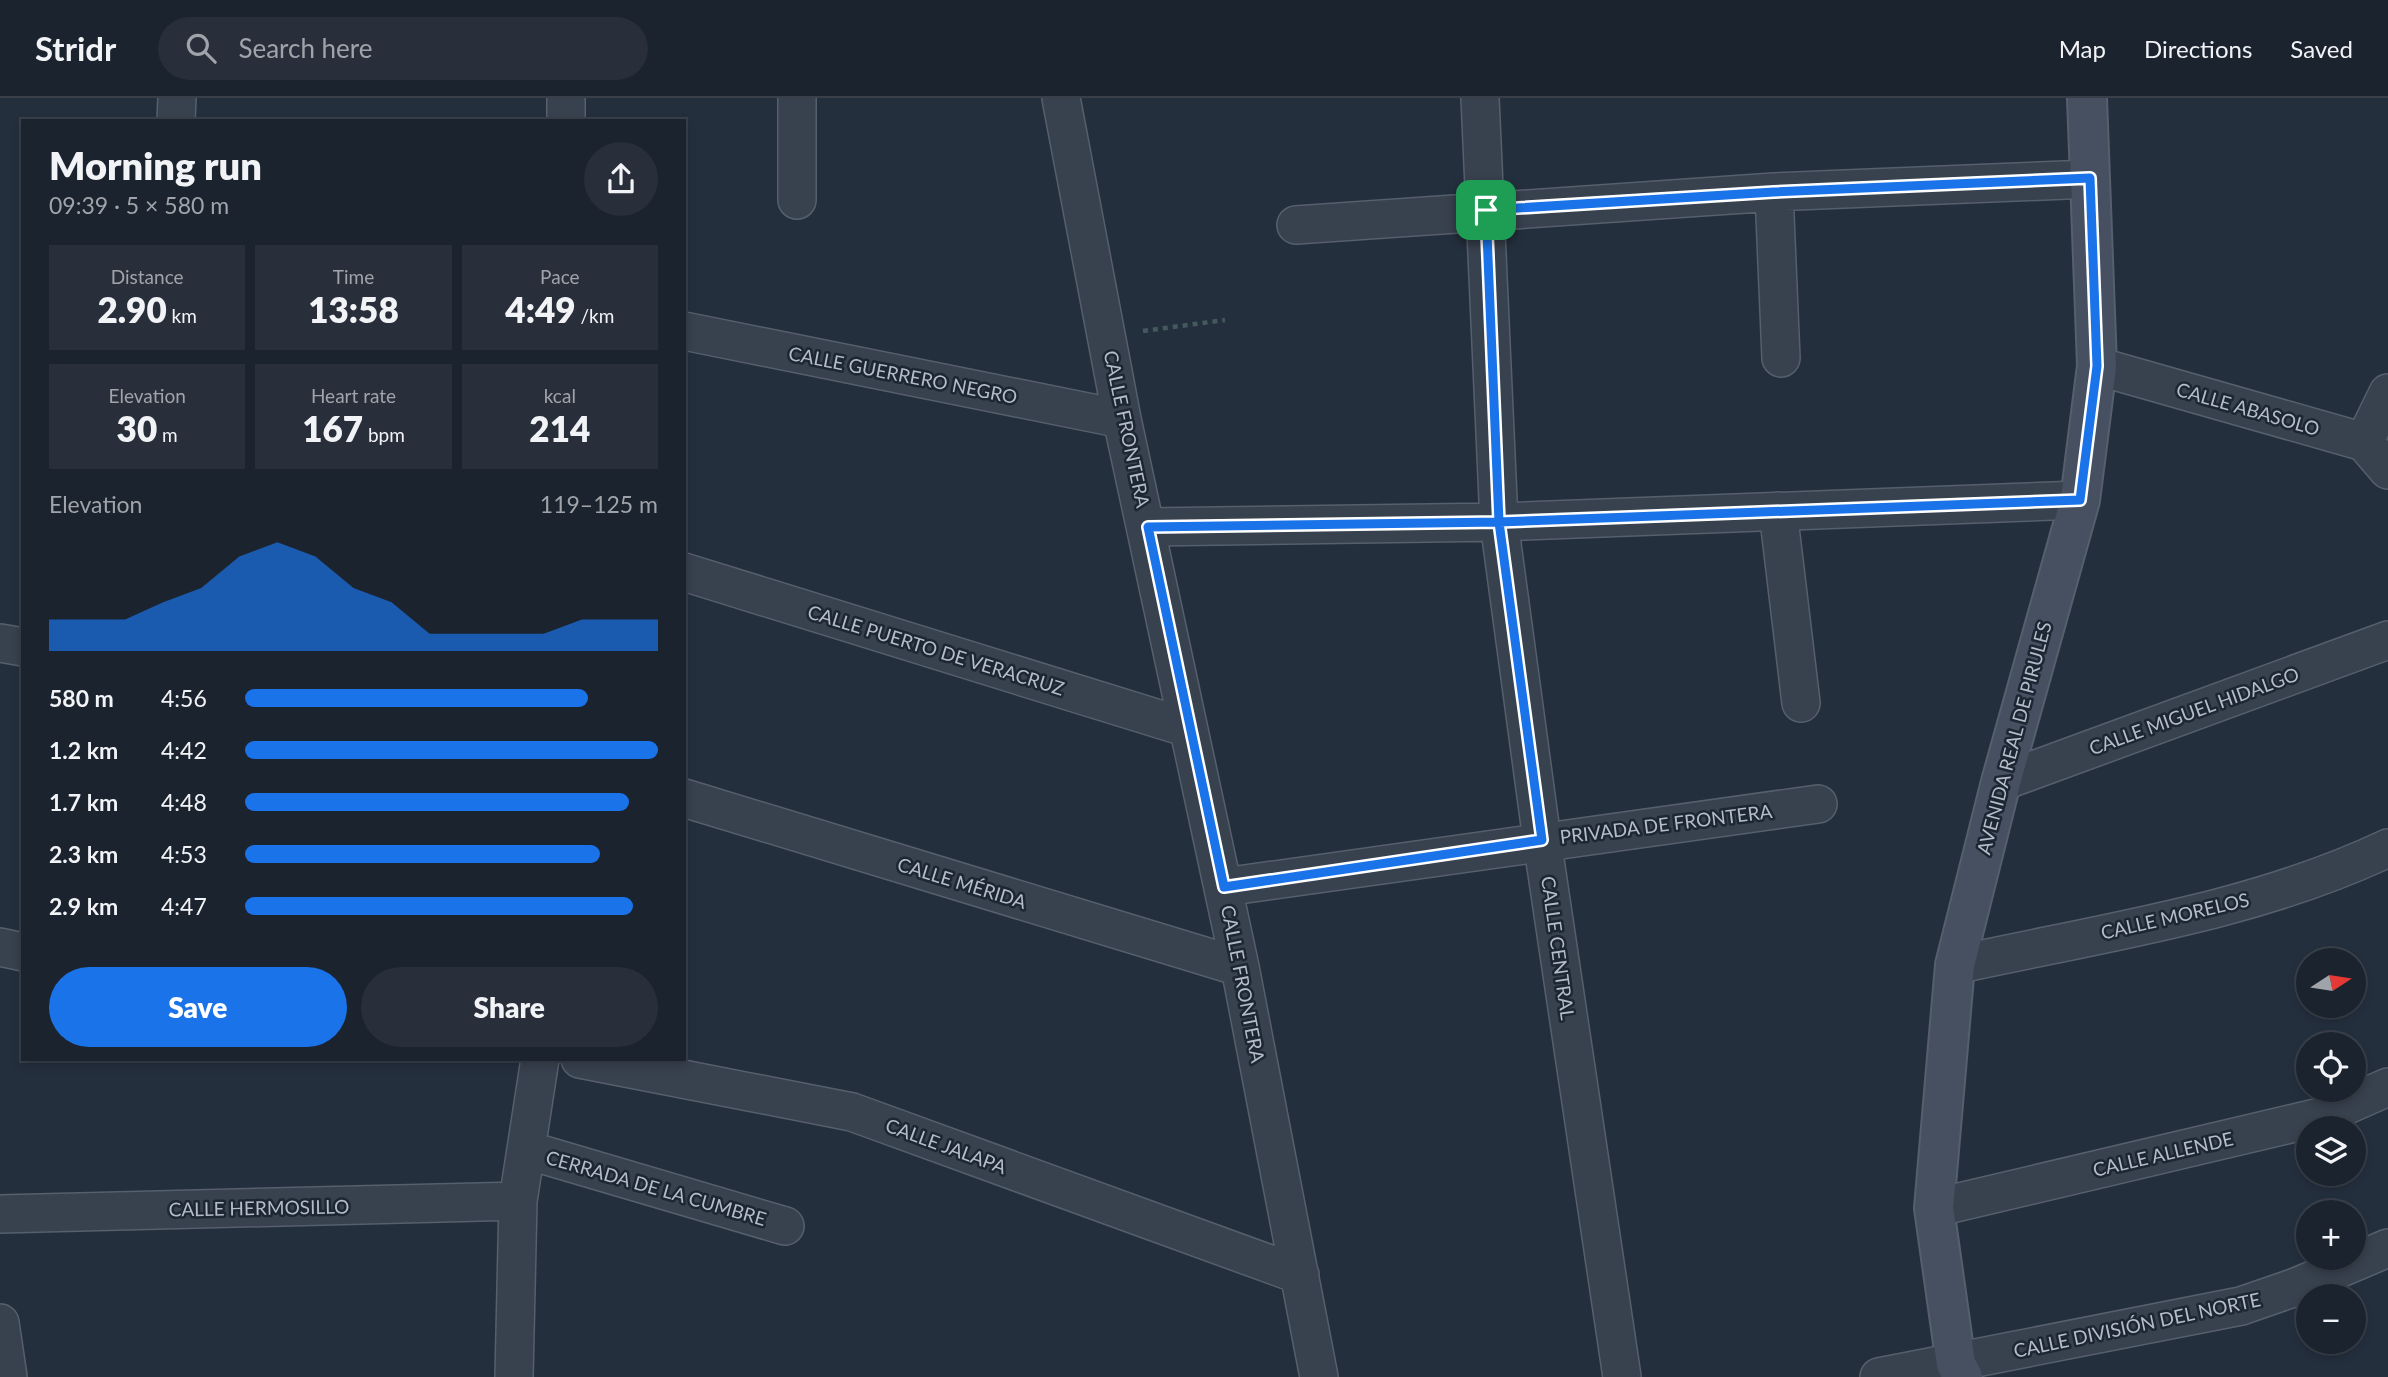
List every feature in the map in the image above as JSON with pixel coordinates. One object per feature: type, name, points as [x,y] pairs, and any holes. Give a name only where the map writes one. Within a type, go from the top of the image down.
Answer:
[{"type":"street","points":[[176,119],[177,98]]},
{"type":"street","points":[[566,98],[566,119]]},
{"type":"street","points":[[797,98],[797,200]]},
{"type":"street","name":"CALLE FRONTERA","points":[[1061,98],[1122,419],[1148,527],[1188,728],[1224,887],[1319,1377]]},
{"type":"street","name":"CALLE CENTRAL","points":[[1480,98],[1499,522],[1542,840],[1622,1377]]},
{"type":"street","name":"AVENIDA REAL DE PIRULES","points":[[1960,1370],[1934,1208],[1955,965],[2001,782],[2080,500],[2097,366],[2087,98]]},
{"type":"street","points":[[1296,225],[1774,192],[2090,178]]},
{"type":"street","points":[[1774,192],[1781,358]]},
{"type":"street","name":"CALLE GUERRERO NEGRO","points":[[686,331],[1122,419]]},
{"type":"street","name":"CALLE ABASOLO","points":[[2097,366],[2376,432]]},
{"type":"street","points":[[2388,393],[2376,432],[2388,470]]},
{"type":"street","points":[[1148,527],[1499,522],[2080,500]]},
{"type":"street","points":[[1778,511],[1801,703]]},
{"type":"street","name":"CALLE PUERTO DE VERACRUZ","points":[[686,573],[1188,728]]},
{"type":"street","name":"CALLE MIGUEL HIDALGO","points":[[2001,782],[2388,640]]},
{"type":"street","points":[[0,643],[21,647]]},
{"type":"street","name":"CALLE MÉRIDA","points":[[686,799],[1240,967]]},
{"type":"street","name":"PRIVADA DE FRONTERA","points":[[1224,887],[1542,840],[1818,804]]},
{"type":"street","name":"CALLE MORELOS","points":[[1955,965],[2211,909],[2300,886],[2388,848]]},
{"type":"street","points":[[0,947],[21,952]]},
{"type":"street","points":[[514,1377],[518,1201],[540,1061]]},
{"type":"street","name":"CALLE JALAPA","points":[[590,1061],[852,1112],[1300,1275]]},
{"type":"street","name":"CALLE ALLENDE","points":[[1934,1208],[2320,1117],[2388,1087]]},
{"type":"street","name":"CERRADA DE LA CUMBRE","points":[[527,1150],[785,1226]]},
{"type":"street","name":"CALLE HERMOSILLO","points":[[0,1214],[518,1201]]},
{"type":"street","name":"CALLE DIVISIÓN DEL NORTE","points":[[1879,1377],[1960,1370],[2241,1306],[2308,1283],[2388,1248]]},
{"type":"street","points":[[0,1323],[8,1377]]},
{"type":"path","points":[[1107,335],[1225,320]]},
{"type":"route","points":[[1486,210],[1499,522],[1542,840],[1224,887],[1188,728],[1148,527],[1499,522],[2080,500],[2097,366],[2090,178],[1774,192],[1486,210]]}]
